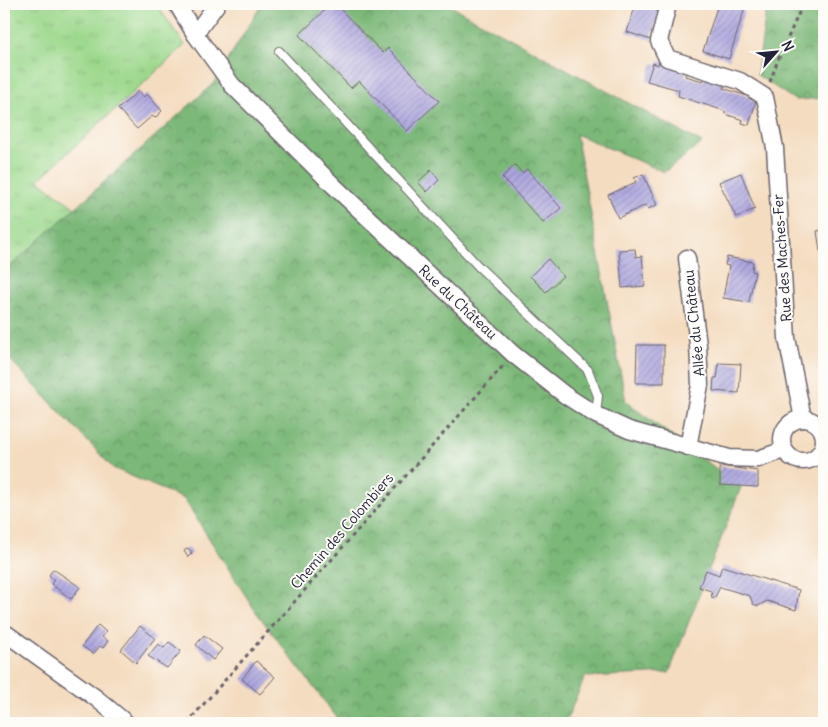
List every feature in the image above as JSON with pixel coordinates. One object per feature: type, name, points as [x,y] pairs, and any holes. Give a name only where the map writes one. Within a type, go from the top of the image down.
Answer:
[{"type":"street","name":"Rue du Château","points":[[177,4],[232,84],[334,186],[513,354],[596,415],[629,430],[739,460],[758,459],[784,450]]},
{"type":"street","points":[[196,34],[217,4]]},
{"type":"street","points":[[668,4],[659,41],[667,58],[740,80],[765,96]]},
{"type":"street","name":"Rue des Maches-Fer","points":[[765,96],[775,148],[787,338],[803,419]]},
{"type":"street","name":"Allée du Château","points":[[687,258],[698,345],[700,385],[688,447]]},
{"type":"street","points":[[803,419],[813,422],[821,429],[824,438],[824,448],[817,456],[805,461],[792,459],[784,450],[781,439],[784,429],[791,422],[803,419]]},
{"type":"street","points":[[4,632],[96,698],[126,723]]},
{"type":"lane","points":[[279,51],[478,266],[588,370],[598,396],[596,415]]},
{"type":"path","points":[[765,96],[777,62],[804,4]]},
{"type":"path","name":"Chemin des Colombiers","points":[[187,723],[513,354]]},
{"type":"green space","points":[[4,4],[156,4],[185,45],[38,180],[75,208],[4,272]]},
{"type":"green space","points":[[262,4],[447,4],[702,143],[664,172],[576,134],[626,402],[741,487],[669,673],[585,677],[565,723],[341,723],[256,612],[184,499],[113,468],[4,353],[4,272],[213,84]]},
{"type":"green space","points":[[767,4],[824,4],[824,98],[795,100],[757,75]]},
{"type":"building","points":[[331,4],[335,4],[383,53],[388,48],[439,101],[407,131],[359,81],[351,88],[299,35]]},
{"type":"building","points":[[636,4],[662,4],[651,40],[627,32]]},
{"type":"building","points":[[718,4],[746,4],[729,59],[703,51]]},
{"type":"building","points":[[659,60],[688,69],[685,76],[703,81],[707,75],[726,81],[723,88],[750,97],[750,99],[756,101],[749,125],[742,123],[743,120],[725,114],[725,111],[678,96],[679,90],[647,81],[653,63],[658,65]]},
{"type":"building","points":[[138,91],[143,97],[147,94],[162,111],[155,118],[152,116],[137,129],[118,109]]},
{"type":"building","points":[[515,165],[522,173],[527,169],[561,208],[543,223],[502,177]]},
{"type":"building","points":[[431,170],[439,180],[427,192],[418,182]]},
{"type":"building","points":[[741,173],[755,209],[736,217],[719,182]]},
{"type":"building","points":[[643,174],[657,205],[648,209],[646,205],[618,218],[608,195],[636,182],[634,178]]},
{"type":"building","points":[[824,230],[824,251],[820,251],[817,231]]},
{"type":"building","points":[[635,249],[636,257],[642,256],[645,286],[622,288],[619,250]]},
{"type":"building","points":[[727,257],[753,262],[752,271],[755,272],[749,302],[723,298],[729,266],[725,265]]},
{"type":"building","points":[[548,259],[563,276],[546,292],[530,276]]},
{"type":"building","points":[[637,345],[664,345],[664,383],[636,383]]},
{"type":"building","points":[[719,363],[741,364],[739,393],[713,391],[714,378],[717,378]]},
{"type":"building","points":[[720,466],[758,471],[758,487],[720,485]]},
{"type":"building","points":[[188,548],[192,553],[188,557],[184,551]]},
{"type":"building","points":[[722,566],[799,590],[796,610],[767,601],[758,606],[753,604],[750,596],[720,587],[715,597],[712,598],[711,591],[699,587],[706,570],[719,575]]},
{"type":"building","points":[[53,569],[80,587],[71,599],[51,584],[54,580],[49,575]]},
{"type":"building","points":[[98,625],[106,632],[102,637],[108,641],[103,648],[100,646],[93,654],[82,646]]},
{"type":"building","points":[[140,626],[155,638],[136,663],[121,650]]},
{"type":"building","points":[[204,635],[222,649],[213,660],[196,645]]},
{"type":"building","points":[[169,642],[181,651],[167,668],[148,656],[158,644],[164,648]]},
{"type":"building","points":[[256,661],[275,677],[260,694],[242,679]]},
{"type":"building","points":[[4,717],[12,723],[4,723]]}]
